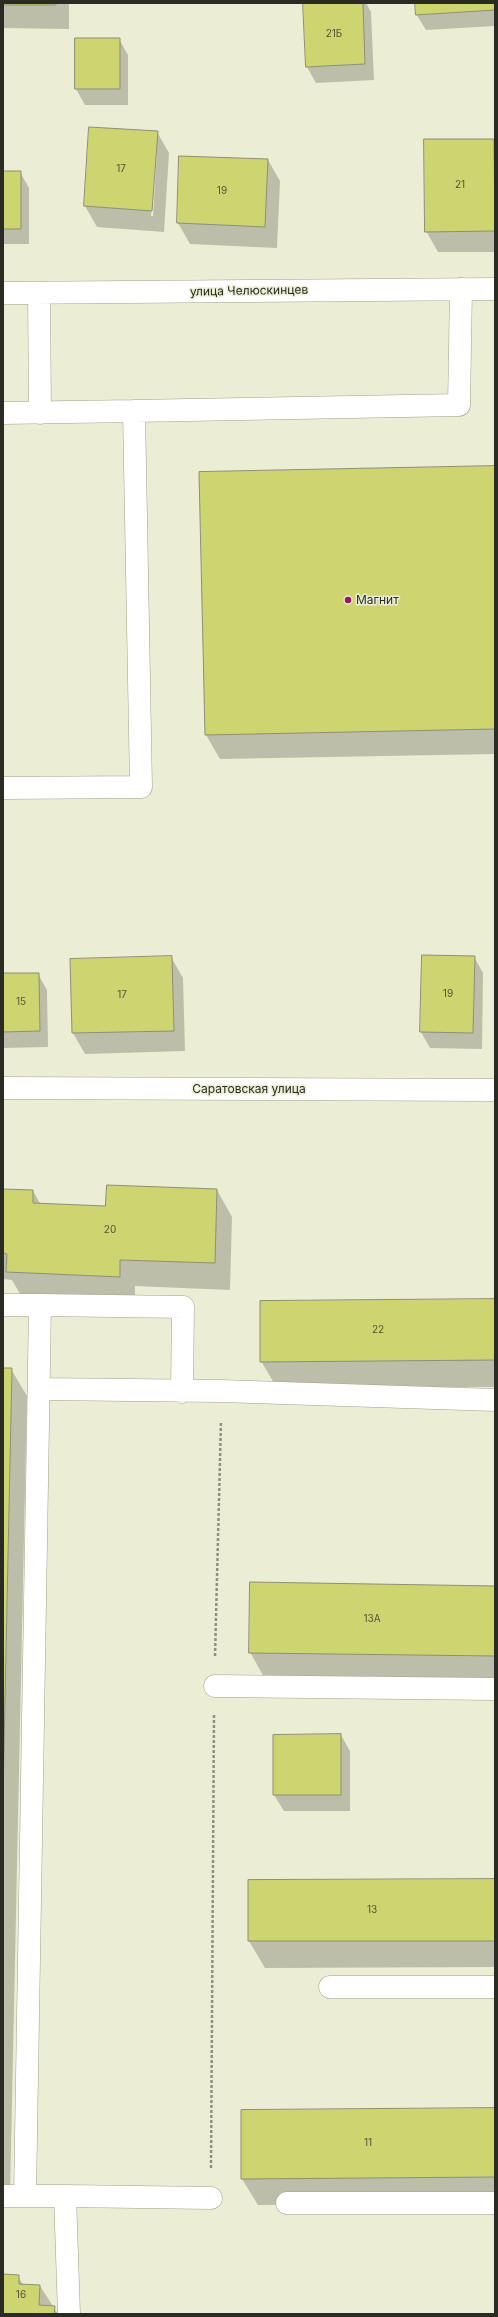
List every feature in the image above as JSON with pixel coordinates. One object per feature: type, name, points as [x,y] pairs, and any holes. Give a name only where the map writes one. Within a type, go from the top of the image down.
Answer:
[{"type":"street","points":[[3,413],[458,405],[461,289]]},
{"type":"street","name":"улица Челюскинцев","points":[[3,294],[495,289]]},
{"type":"street","points":[[39,293],[40,413]]},
{"type":"street","points":[[3,788],[141,788],[134,411]]},
{"type":"street","name":"Саратовская улица","points":[[3,1088],[495,1090]]},
{"type":"street","points":[[3,1304],[183,1307],[182,1392]]},
{"type":"street","points":[[25,2196],[40,1305]]},
{"type":"street","points":[[39,1389],[182,1392],[221,1391],[495,1400]]},
{"type":"street","points":[[214,1686],[495,1689]]},
{"type":"street","points":[[330,1987],[495,1987]]},
{"type":"street","points":[[3,2196],[211,2198]]},
{"type":"street","points":[[65,2196],[69,2314]]},
{"type":"street","points":[[287,2203],[495,2203]]},
{"type":"path","points":[[211,2198],[214,1686],[221,1391]]},
{"type":"building","points":[[3,3],[56,3],[56,5],[3,5]]},
{"type":"building","points":[[303,3],[363,3],[365,64],[306,67]]},
{"type":"building","points":[[415,3],[495,3],[495,10],[416,15]]},
{"type":"building","points":[[75,38],[120,38],[120,89],[75,89]]},
{"type":"building","points":[[89,127],[158,131],[152,211],[84,206]]},
{"type":"building","points":[[424,139],[494,139],[495,231],[425,232]]},
{"type":"building","points":[[179,156],[268,159],[265,227],[177,223]]},
{"type":"building","points":[[3,171],[21,171],[21,229],[3,229]]},
{"type":"building","name":"Магнит","points":[[495,466],[495,729],[205,735],[199,472]]},
{"type":"building","points":[[422,955],[475,956],[473,1033],[420,1032]]},
{"type":"building","points":[[172,956],[174,1031],[72,1033],[70,959]]},
{"type":"building","points":[[3,973],[39,973],[40,1031],[3,1032]]},
{"type":"building","points":[[107,1185],[217,1189],[215,1263],[120,1260],[120,1277],[6,1272],[7,1254],[3,1253],[3,1189],[33,1190],[33,1203],[105,1206]]},
{"type":"building","points":[[495,1299],[495,1360],[260,1362],[260,1301]]},
{"type":"building","points":[[3,1368],[12,1368],[3,1794]]},
{"type":"building","points":[[250,1582],[495,1586],[495,1656],[249,1653]]},
{"type":"building","points":[[341,1734],[341,1795],[273,1795],[273,1735]]},
{"type":"building","points":[[495,1879],[495,1941],[248,1941],[248,1880]]},
{"type":"building","points":[[495,2108],[495,2177],[241,2179],[241,2110]]},
{"type":"building","points":[[3,2274],[19,2275],[19,2284],[40,2285],[39,2305],[55,2306],[54,2314],[3,2314]]},
{"type":"place","name":"Магнит","points":[[348,600]]}]
